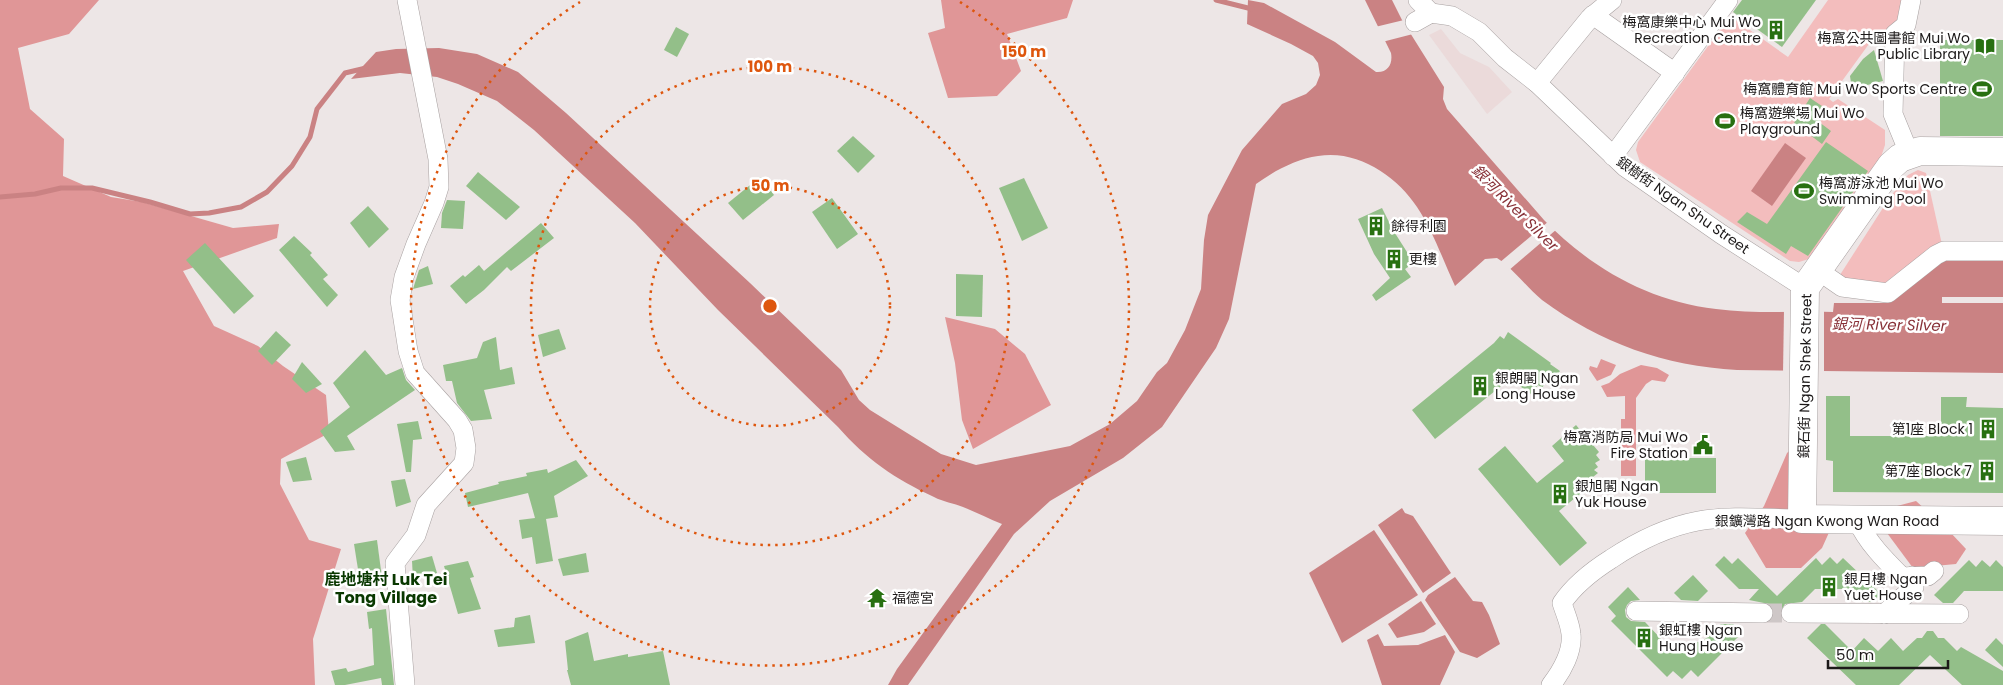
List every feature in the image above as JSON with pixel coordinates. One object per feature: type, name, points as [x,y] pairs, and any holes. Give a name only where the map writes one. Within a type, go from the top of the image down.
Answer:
[{"type":"street","points":[[405,685],[395,563],[416,535],[426,505],[464,463],[466,448],[463,430],[457,420],[415,373],[408,352],[401,309],[400,300],[404,277],[439,187],[438,159],[407,0]]},
{"type":"street","points":[[1537,84],[1567,44],[1593,15],[1612,0]]},
{"type":"street","points":[[1613,156],[1728,0]]},
{"type":"street","points":[[1911,0],[1906,25],[1895,34],[1893,114],[1909,153],[1920,151],[2003,152]]},
{"type":"street","name":"銀樹街 Ngan Shu Street","points":[[1422,12],[1452,16],[1479,32],[1613,156],[1721,234],[1813,289],[1842,287],[1888,293],[1936,255],[1944,251],[2003,252]]},
{"type":"street","points":[[1593,15],[1675,73]]},
{"type":"street","name":"銀石街 Ngan Shek Street","points":[[1802,519],[1804,378],[1813,289],[1891,166],[1909,153]]},
{"type":"street","name":"銀鑛灣路 Ngan Kwong Wan Road","points":[[1551,685],[1566,661],[1571,640],[1562,603],[1577,584],[1624,550],[1672,528],[1699,521],[1717,520],[2003,521]]},
{"type":"street","points":[[1857,520],[1862,530],[1902,577],[1928,576],[1934,571]]},
{"type":"street","points":[[1884,614],[1914,587],[1912,576]]},
{"type":"street","points":[[1636,611],[1763,613]]},
{"type":"street","points":[[1791,613],[1958,614]]},
{"type":"shaded area","points":[[0,0],[99,0],[69,34],[18,48],[30,109],[64,139],[63,176],[111,197],[142,202],[233,228],[279,224],[277,238],[183,271],[214,326],[258,346],[283,366],[326,395],[329,433],[281,459],[280,484],[309,540],[341,549],[313,639],[315,685],[0,685]]},
{"type":"shaded area","points":[[941,0],[1073,0],[1067,18],[1007,34],[1021,71],[997,96],[948,98],[928,33],[945,28]]},
{"type":"shaded area","name":"梅窩遊樂場 Mui Wo Playground","points":[[1828,0],[1905,0],[1901,25],[1874,37],[1829,99],[1833,102],[1838,99],[1885,130],[1885,145],[1880,160],[1812,258],[1799,262],[1790,261],[1640,162],[1636,150],[1638,142],[1730,16],[1788,57]]},
{"type":"shaded area","points":[[1441,29],[1460,53],[1489,67],[1512,92],[1487,114],[1429,35]]},
{"type":"shaded area","points":[[1918,170],[1926,173],[1943,249],[1889,290],[1838,278],[1890,197],[1908,175]]},
{"type":"shaded area","points":[[945,317],[995,329],[1025,354],[1051,405],[973,449],[962,420],[955,363]]},
{"type":"shaded area","points":[[1601,359],[1616,365],[1611,375],[1597,381],[1589,369],[1590,366],[1597,368]]},
{"type":"shaded area","points":[[1641,365],[1657,368],[1669,375],[1665,382],[1652,380],[1646,384],[1636,398],[1636,476],[1621,476],[1621,419],[1625,419],[1625,396],[1607,397],[1601,386],[1609,383],[1620,374]]},
{"type":"shaded area","points":[[1796,445],[1794,486],[1831,528],[1822,548],[1801,568],[1766,568],[1745,533],[1764,506],[1787,453]]},
{"type":"shaded area","points":[[1916,501],[1966,549],[1956,564],[1913,568],[1887,533],[1897,506]]},
{"type":"water","name":"銀河 River Silver","points":[[1248,0],[1264,3],[1335,42],[1376,72],[1380,72],[1389,67],[1391,53],[1365,0],[1392,0],[1402,20],[1444,87],[1443,99],[1447,109],[1544,220],[1581,253],[1601,267],[1622,280],[1667,298],[1691,305],[1730,311],[1833,312],[1834,303],[1886,303],[1944,257],[2003,258],[2003,373],[1737,370],[1710,368],[1684,363],[1634,350],[1587,329],[1564,315],[1542,300],[1509,267],[1497,258],[1485,259],[1455,286],[1423,216],[1409,196],[1387,175],[1375,167],[1347,157],[1333,155],[1318,156],[1302,160],[1278,170],[1256,184],[1229,319],[1216,348],[1162,427],[1123,458],[1050,501],[1014,534],[908,685],[888,685],[897,669],[1002,524],[960,506],[937,499],[894,475],[859,449],[718,310],[635,223],[534,130],[497,101],[437,77],[400,73],[351,79],[376,52],[396,49],[439,48],[477,54],[518,72],[566,113],[841,370],[859,400],[870,410],[941,454],[976,465],[1070,446],[1110,424],[1137,401],[1157,372],[1167,363],[1185,330],[1201,289],[1204,240],[1208,215],[1242,150],[1282,104],[1306,94],[1316,85],[1320,75],[1318,63],[1313,56],[1247,24]]},
{"type":"water","points":[[1785,143],[1806,158],[1772,206],[1751,191]]},
{"type":"water","points":[[1402,508],[1405,513],[1413,516],[1451,573],[1423,593],[1378,525]]},
{"type":"water","points":[[1374,530],[1418,595],[1342,643],[1309,573]]},
{"type":"water","points":[[1455,577],[1473,601],[1482,602],[1500,644],[1477,658],[1460,652],[1425,600],[1428,595]]},
{"type":"water","points":[[1421,601],[1436,624],[1424,632],[1397,638],[1388,624]]},
{"type":"water","points":[[1378,634],[1384,646],[1418,645],[1445,635],[1455,652],[1440,685],[1382,685],[1367,640]]},
{"type":"pier","points":[[1404,20],[1413,34],[1382,42],[1375,27]]},
{"type":"pier","points":[[1549,221],[1557,229],[1508,271],[1499,263]]},
{"type":"pier","points":[[1942,297],[2003,297],[2003,303],[1942,303]]},
{"type":"pier","points":[[1784,309],[1824,309],[1824,374],[1783,373]]},
{"type":"building","name":"梅窩康樂中心 Mui Wo Recreation Centre","points":[[1742,0],[1816,0],[1782,47],[1733,12]]},
{"type":"building","points":[[676,27],[689,34],[677,57],[664,50]]},
{"type":"building","points":[[1940,40],[2003,40],[2003,136],[1940,136]]},
{"type":"building","points":[[1874,50],[1883,81],[1852,89],[1850,76],[1863,59]]},
{"type":"building","points":[[1810,98],[1828,110],[1819,122],[1831,131],[1822,144],[1794,123]]},
{"type":"building","points":[[853,136],[875,156],[858,173],[837,151]]},
{"type":"building","points":[[1826,142],[1868,171],[1808,256],[1791,246],[1786,254],[1737,222],[1747,212],[1767,224]]},
{"type":"building","points":[[478,172],[520,207],[506,220],[466,186]]},
{"type":"building","points":[[760,177],[774,195],[743,220],[728,203]]},
{"type":"building","points":[[1024,178],[1048,228],[1022,241],[999,188]]},
{"type":"building","points":[[832,198],[858,234],[837,249],[812,212]]},
{"type":"building","points":[[447,200],[465,201],[463,229],[441,228],[442,213]]},
{"type":"building","points":[[368,206],[389,229],[369,248],[350,223]]},
{"type":"building","points":[[1382,208],[1393,230],[1414,263],[1405,269],[1411,277],[1376,301],[1372,295],[1390,278],[1374,254],[1358,219]]},
{"type":"building","points":[[541,223],[554,238],[511,271],[507,267],[484,290],[466,304],[450,286],[463,275],[465,277],[479,265],[484,271]]},
{"type":"building","points":[[294,236],[312,253],[310,255],[328,275],[323,279],[338,295],[327,307],[279,250]]},
{"type":"building","points":[[205,243],[254,296],[234,314],[186,260]]},
{"type":"building","points":[[428,266],[433,284],[413,289],[419,270]]},
{"type":"building","points":[[956,274],[983,275],[982,317],[956,316]]},
{"type":"building","points":[[559,329],[566,349],[543,357],[538,335]]},
{"type":"building","points":[[276,331],[291,345],[272,365],[258,351]]},
{"type":"building","name":"銀朗閣 Ngan Long House","points":[[1508,332],[1560,371],[1551,383],[1547,380],[1542,388],[1538,385],[1531,394],[1510,379],[1435,439],[1412,410],[1500,336],[1504,339]]},
{"type":"building","points":[[496,337],[500,370],[512,367],[515,384],[484,390],[492,419],[471,421],[457,403],[452,381],[446,381],[443,365],[477,358],[483,342]]},
{"type":"building","points":[[365,350],[386,375],[402,368],[406,380],[415,390],[347,436],[355,450],[335,452],[320,431],[350,407],[333,383]]},
{"type":"building","points":[[302,362],[322,384],[306,393],[292,379]]},
{"type":"building","points":[[1826,396],[1850,396],[1850,436],[1941,436],[1941,397],[1967,397],[1966,407],[2003,408],[2003,493],[1833,492],[1833,461],[1826,460]]},
{"type":"building","points":[[418,421],[422,439],[413,440],[411,472],[406,472],[397,424]]},
{"type":"building","name":"銀旭閣 Ngan Yuk House","points":[[1576,425],[1599,452],[1596,455],[1600,460],[1595,463],[1598,467],[1594,470],[1598,473],[1593,477],[1596,481],[1559,511],[1587,543],[1560,566],[1478,469],[1505,446],[1537,483],[1564,461],[1552,446]]},
{"type":"building","points":[[306,457],[312,480],[293,482],[286,462]]},
{"type":"building","points":[[1645,458],[1716,458],[1716,493],[1645,493]]},
{"type":"building","points":[[576,460],[588,476],[554,496],[558,517],[546,519],[553,561],[536,564],[532,537],[522,539],[519,520],[535,518],[528,493],[468,507],[465,493],[499,484],[498,482],[527,476],[526,473],[547,469],[548,473]]},
{"type":"building","points":[[405,479],[411,502],[396,507],[391,481]]},
{"type":"building","points":[[377,540],[382,578],[360,582],[354,544]]},
{"type":"building","points":[[586,553],[589,572],[563,576],[558,559]]},
{"type":"building","points":[[432,556],[437,573],[413,579],[412,561]]},
{"type":"building","name":"銀月樓 Ngan Yuet House","points":[[1724,556],[1732,564],[1738,558],[1777,596],[1816,558],[1822,565],[1830,557],[1837,564],[1843,558],[1881,594],[1873,602],[1857,602],[1845,589],[1815,589],[1802,602],[1785,604],[1780,612],[1781,619],[1774,620],[1773,608],[1769,604],[1749,600],[1759,589],[1739,589],[1715,565]]},
{"type":"building","points":[[1969,560],[1976,567],[1982,560],[1990,567],[1996,560],[2003,567],[2003,591],[1964,591],[1953,603],[1943,603],[1934,595]]},
{"type":"building","points":[[468,561],[474,577],[470,578],[481,609],[458,614],[444,566]]},
{"type":"building","points":[[1693,575],[1708,591],[1698,601],[1681,600],[1674,593]]},
{"type":"building","name":"銀虹樓 Ngan Hung House","points":[[1628,587],[1640,600],[1631,601],[1627,605],[1625,610],[1626,617],[1631,621],[1645,622],[1664,642],[1702,642],[1721,624],[1733,624],[1742,633],[1698,677],[1691,670],[1682,679],[1673,671],[1667,677],[1611,621],[1616,616],[1608,607]]},
{"type":"building","points":[[386,609],[394,685],[382,685],[381,678],[345,685],[335,685],[331,671],[346,668],[348,672],[374,665],[372,628],[369,629],[367,612]]},
{"type":"building","points":[[530,615],[535,643],[498,647],[494,630],[514,627],[515,618]]},
{"type":"building","points":[[1821,624],[1825,624],[1852,651],[1864,638],[1878,651],[1891,638],[1903,651],[1917,638],[1922,638],[1927,631],[1933,631],[1938,638],[1944,638],[1957,651],[1961,647],[2003,671],[2003,685],[1962,685],[1930,655],[1899,685],[1856,685],[1807,638]]},
{"type":"building","points":[[588,632],[594,661],[628,654],[628,657],[663,651],[670,685],[571,685],[567,670],[565,641]]},
{"type":"building","points":[[1996,638],[2003,645],[2003,667],[1985,650]]},
{"type":"waterway","points":[[1216,0],[1252,9]]},
{"type":"waterway","points":[[0,197],[35,194],[61,188],[92,188],[190,214],[209,213],[241,207],[267,192],[292,166],[310,137],[317,109],[345,73],[366,68]]},
{"type":"tunnel","points":[[1763,613],[1791,613]]},
{"type":"place","name":"梅窩康樂中心 Mui Wo Recreation Centre","points":[[1776,30]]},
{"type":"place","name":"梅窩公共圖書館 Mui Wo Public Library","points":[[1985,46]]},
{"type":"place","name":"梅窩體育館 Mui Wo Sports Centre","points":[[1982,89]]},
{"type":"place","name":"梅窩遊樂場 Mui Wo Playground","points":[[1725,121]]},
{"type":"place","name":"梅窩游泳池 Mui Wo Swimming Pool","points":[[1804,191]]},
{"type":"place","name":"餘得利園","points":[[1376,226]]},
{"type":"place","name":"更樓","points":[[1394,259]]},
{"type":"place","name":"銀朗閣 Ngan Long House","points":[[1480,386]]},
{"type":"place","name":"第1座 Block 1","points":[[1988,429]]},
{"type":"place","name":"梅窩消防局 Mui Wo Fire Station","points":[[1703,445]]},
{"type":"place","name":"第7座 Block 7","points":[[1987,471]]},
{"type":"place","name":"銀旭閣 Ngan Yuk House","points":[[1560,494]]},
{"type":"place","name":"銀月樓 Ngan Yuet House","points":[[1829,587]]},
{"type":"place","name":"福德宮","points":[[877,598]]},
{"type":"place","name":"銀虹樓 Ngan Hung House","points":[[1644,638]]},
{"type":"district","name":"鹿地塘村 Luk Tei Tong Village","points":[[386,588]]}]
